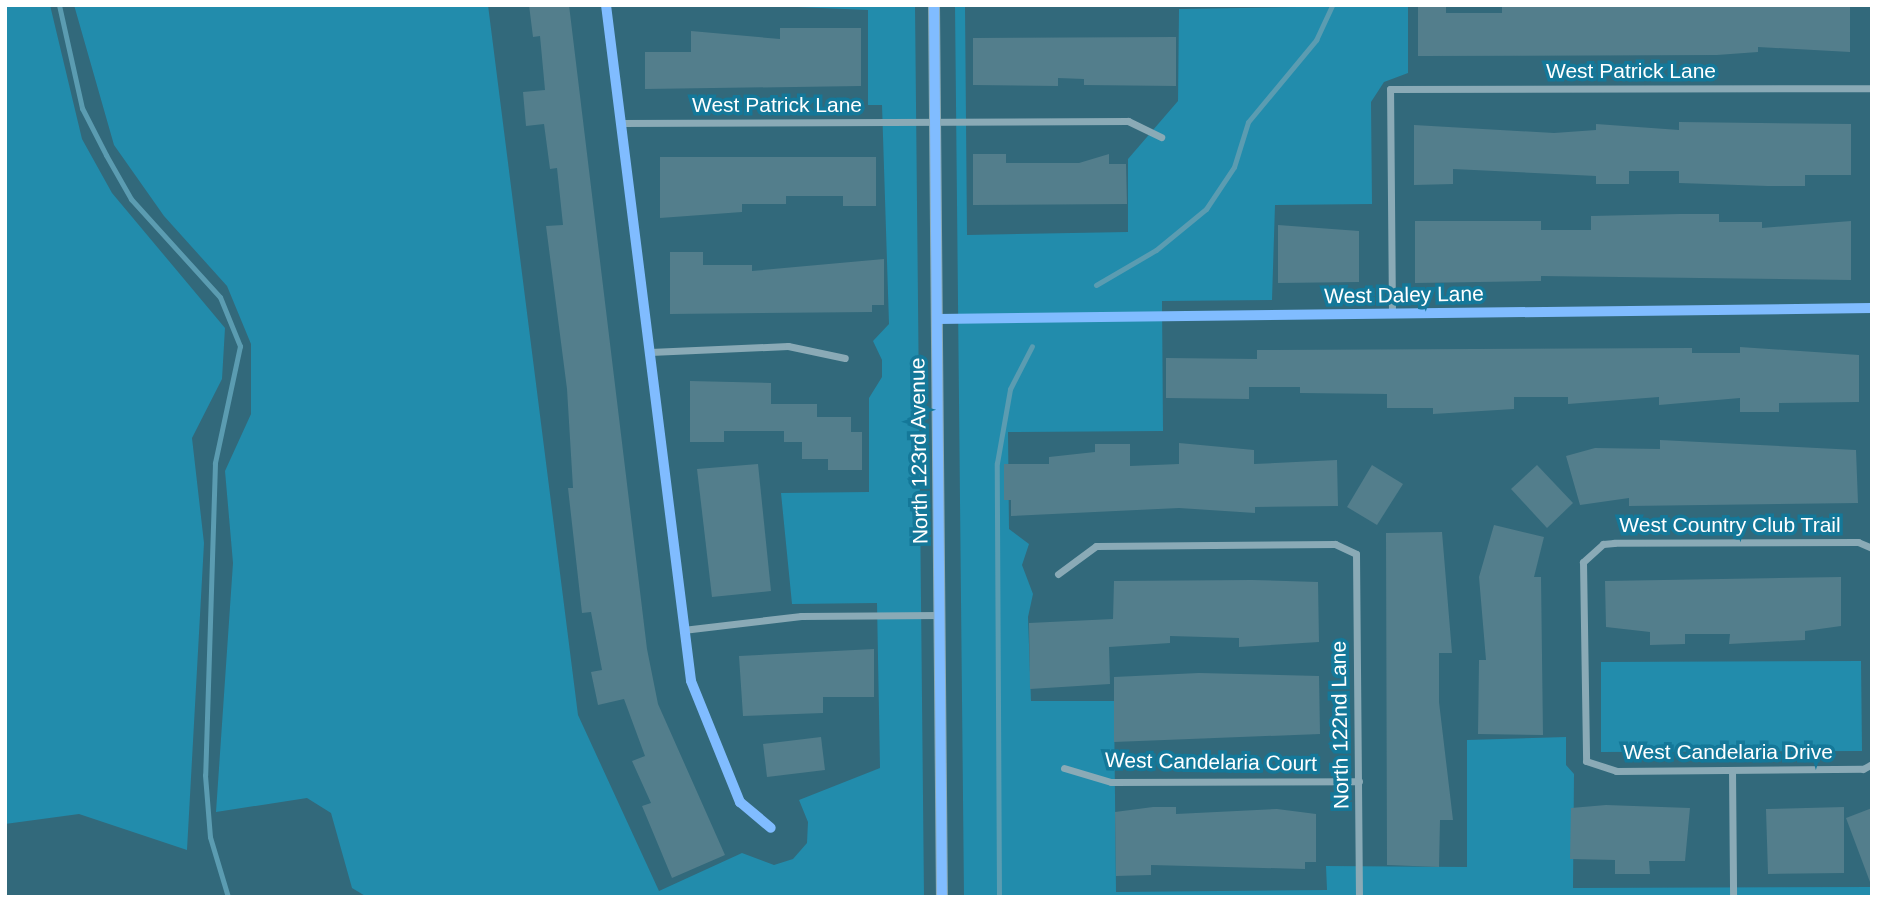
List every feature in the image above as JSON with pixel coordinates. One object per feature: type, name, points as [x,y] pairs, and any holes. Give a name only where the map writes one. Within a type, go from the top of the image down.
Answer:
[{"type":"street","points":[[606,5],[683,630],[697,705],[740,802],[771,828]]},
{"type":"street","name":"North 123rd Avenue","points":[[933,5],[942,897]]},
{"type":"street","name":"West Patrick Lane","points":[[1392,314],[1390,89],[1872,88]]},
{"type":"street","name":"West Patrick Lane","points":[[620,124],[1128,121],[1161,137]]},
{"type":"street","name":"West Daley Lane","points":[[937,319],[1872,308]]},
{"type":"street","points":[[650,352],[788,346],[845,358]]},
{"type":"street","name":"West Country Club Trail","points":[[1586,761],[1583,562],[1590,552],[1627,543],[1858,542],[1872,548]]},
{"type":"street","name":"North 122nd Lane","points":[[1059,574],[1096,547],[1335,544],[1356,554],[1359,897]]},
{"type":"street","points":[[683,630],[801,616],[941,615]]},
{"type":"street","name":"West Candelaria Drive","points":[[1586,761],[1616,771],[1863,769],[1872,764]]},
{"type":"street","name":"West Candelaria Court","points":[[1064,768],[1111,782],[1359,781]]},
{"type":"street","points":[[1732,770],[1733,897]]},
{"type":"shaded area","points":[[5,5],[50,5],[82,139],[112,193],[225,328],[222,379],[192,438],[204,543],[187,850],[79,814],[5,824]]},
{"type":"shaded area","points":[[74,5],[488,5],[578,715],[659,891],[742,853],[774,865],[793,859],[807,843],[808,822],[799,800],[880,768],[877,603],[792,604],[781,493],[869,492],[869,398],[882,377],[882,360],[873,341],[889,324],[882,105],[868,105],[868,10],[751,5],[915,5],[924,897],[367,897],[352,888],[331,813],[307,798],[216,812],[233,563],[225,471],[251,414],[251,344],[227,286],[164,216],[114,145]]},
{"type":"shaded area","points":[[955,5],[965,5],[967,235],[1128,232],[1128,159],[1178,101],[1179,9],[1408,5],[1408,73],[1384,82],[1371,102],[1372,204],[1275,205],[1272,300],[1162,301],[1163,431],[1008,432],[1009,529],[1029,544],[1022,565],[1033,594],[1028,617],[1031,701],[1114,701],[1116,892],[1327,890],[1326,866],[1467,867],[1467,740],[1566,737],[1566,765],[1574,774],[1573,888],[1872,887],[1872,897],[964,897]]},
{"type":"shaded area","points":[[1861,661],[1862,751],[1601,752],[1601,662]]},
{"type":"building","points":[[529,5],[569,5],[647,649],[658,704],[725,855],[672,878],[642,806],[651,803],[632,761],[645,756],[624,699],[598,705],[591,672],[602,670],[591,612],[582,613],[568,488],[573,488],[567,389],[546,226],[563,225],[557,168],[550,169],[544,124],[526,126],[523,92],[545,90],[540,36],[533,37]]},
{"type":"building","points":[[1502,5],[1850,5],[1850,52],[1758,47],[1758,52],[1717,55],[1418,56],[1418,6],[1446,6],[1446,13],[1502,13]]},
{"type":"building","points":[[780,28],[861,28],[861,86],[645,89],[645,52],[691,52],[691,31],[780,39]]},
{"type":"building","points":[[1176,37],[1176,86],[1084,85],[1084,79],[1058,78],[1058,86],[973,85],[973,38]]},
{"type":"building","points":[[1679,122],[1851,124],[1851,175],[1805,175],[1805,186],[1768,186],[1679,183],[1679,171],[1629,171],[1629,184],[1596,184],[1596,176],[1453,169],[1453,184],[1414,185],[1414,125],[1554,133],[1596,130],[1596,124],[1679,130]]},
{"type":"building","points":[[973,154],[1006,154],[1006,163],[1079,163],[1109,154],[1109,164],[1126,164],[1127,204],[973,205]]},
{"type":"building","points":[[660,157],[876,157],[876,206],[843,206],[843,196],[786,196],[786,204],[742,204],[742,212],[660,218]]},
{"type":"building","points":[[1719,214],[1719,222],[1762,222],[1762,228],[1851,221],[1851,280],[1541,276],[1541,281],[1415,283],[1415,221],[1541,221],[1541,230],[1591,230],[1591,216]]},
{"type":"building","points":[[1278,225],[1359,231],[1359,282],[1278,283]]},
{"type":"building","points":[[670,252],[703,252],[703,265],[752,265],[752,271],[884,259],[884,305],[872,305],[872,312],[670,314]]},
{"type":"building","points":[[1740,347],[1859,355],[1859,402],[1779,403],[1779,412],[1740,412],[1740,398],[1659,405],[1659,397],[1568,404],[1568,397],[1514,397],[1514,409],[1433,414],[1433,408],[1387,408],[1387,394],[1300,393],[1300,387],[1249,387],[1249,399],[1166,398],[1166,358],[1257,359],[1257,350],[1692,348],[1692,353],[1740,353]]},
{"type":"building","points":[[690,381],[771,383],[771,404],[817,404],[817,417],[851,417],[851,432],[862,432],[862,470],[828,470],[828,459],[802,459],[802,442],[784,442],[784,431],[724,431],[724,442],[690,442]]},
{"type":"building","points":[[1660,440],[1856,450],[1858,503],[1629,506],[1629,498],[1580,505],[1566,456],[1595,448],[1660,449]]},
{"type":"building","points":[[1179,443],[1254,450],[1254,464],[1337,460],[1338,506],[1255,507],[1255,513],[1179,508],[1011,516],[1011,500],[1004,500],[1004,464],[1049,464],[1049,457],[1095,452],[1095,444],[1130,444],[1130,466],[1179,464]]},
{"type":"building","points":[[758,464],[771,591],[712,597],[697,469]]},
{"type":"building","points":[[1372,465],[1403,484],[1377,525],[1347,507]]},
{"type":"building","points":[[1537,465],[1573,503],[1547,528],[1511,489]]},
{"type":"building","points":[[1494,525],[1544,537],[1534,577],[1541,577],[1543,735],[1478,734],[1479,660],[1486,660],[1479,577]]},
{"type":"building","points":[[1442,532],[1452,653],[1439,653],[1439,702],[1453,820],[1440,820],[1439,867],[1387,865],[1386,533]]},
{"type":"building","points":[[1841,577],[1841,626],[1805,631],[1805,640],[1729,644],[1730,634],[1685,634],[1685,644],[1650,645],[1650,632],[1606,627],[1605,581]]},
{"type":"building","points":[[1114,581],[1318,582],[1319,642],[1239,647],[1239,638],[1170,636],[1170,643],[1109,647],[1110,684],[1030,689],[1029,623],[1113,619]]},
{"type":"building","points":[[874,649],[874,697],[823,697],[823,713],[743,716],[739,656]]},
{"type":"building","points":[[1199,673],[1319,676],[1320,734],[1114,742],[1114,677]]},
{"type":"building","points":[[821,737],[825,770],[767,777],[763,744]]},
{"type":"building","points":[[1606,805],[1690,808],[1685,861],[1649,861],[1650,874],[1615,874],[1615,860],[1570,859],[1571,808]]},
{"type":"building","points":[[1176,807],[1176,814],[1277,809],[1316,814],[1316,862],[1305,862],[1305,869],[1151,865],[1151,875],[1116,876],[1115,812]]},
{"type":"building","points":[[1844,807],[1844,873],[1768,874],[1766,809]]},
{"type":"building","points":[[1872,808],[1872,882],[1870,882],[1846,818]]},
{"type":"waterway","points":[[59,5],[82,108],[106,155],[131,199],[220,297],[240,346],[215,463],[205,775],[210,837],[228,897]]},
{"type":"waterway","points":[[1096,285],[1156,250],[1206,209],[1234,167],[1248,122],[1316,40],[1332,5]]},
{"type":"waterway","points":[[999,897],[997,463],[1010,389],[1032,346]]},
{"type":"cycle path","points":[[606,5],[691,681],[740,802],[771,828]]},
{"type":"cycle path","points":[[934,5],[942,897]]},
{"type":"cycle path","points":[[937,319],[1872,308]]}]
